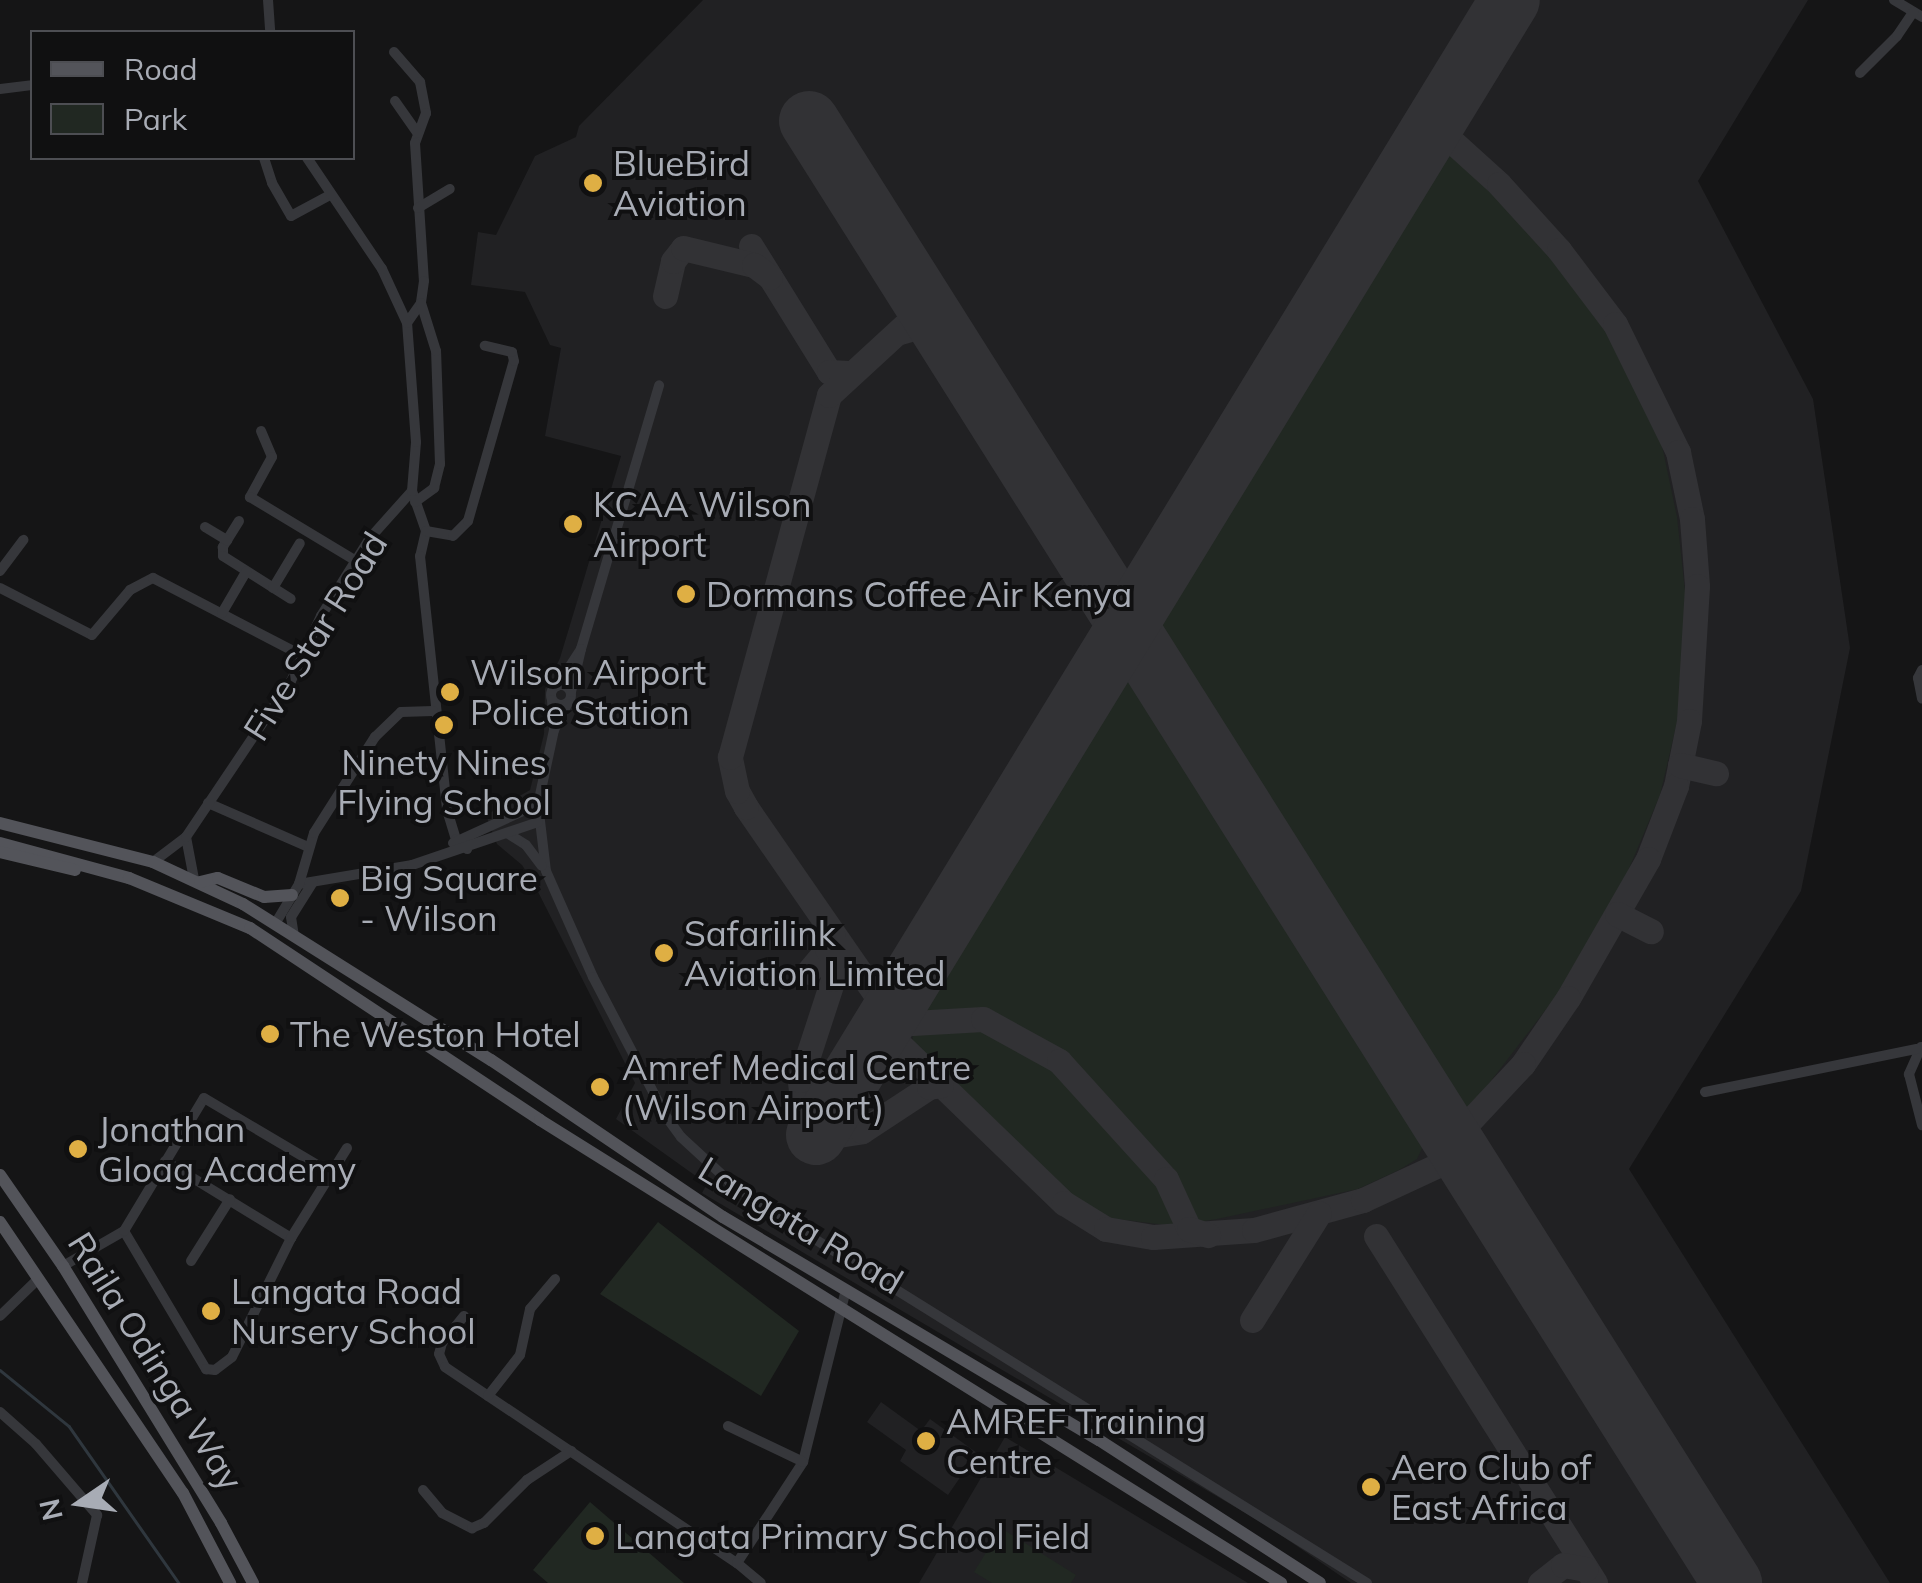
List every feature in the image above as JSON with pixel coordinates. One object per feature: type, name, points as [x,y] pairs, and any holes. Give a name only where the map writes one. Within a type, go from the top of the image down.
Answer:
[{"type":"main road","name":"Langata Road","points":[[0,823],[150,861],[197,881],[275,924],[491,1060],[723,1217],[1099,1440],[1320,1583]]},
{"type":"main road","name":"Langata Road","points":[[0,831],[72,850],[150,861]]},
{"type":"main road","name":"Langata Road","points":[[0,842],[146,886],[250,928],[540,1120],[1281,1583]]},
{"type":"main road","name":"Langata Road","points":[[0,852],[146,886]]},
{"type":"main road","points":[[197,881],[218,878],[264,897],[295,890]]},
{"type":"main road","points":[[478,1080],[491,1060]]},
{"type":"main road","points":[[540,1120],[552,1101]]},
{"type":"main road","name":"Raila Odinga Way","points":[[0,1175],[63,1266],[253,1583]]},
{"type":"main road","name":"Raila Odinga Way","points":[[0,1222],[183,1493],[230,1583]]},
{"type":"main road","points":[[138,1427],[154,1415]]},
{"type":"street","points":[[268,0],[270,30]]},
{"type":"street","points":[[1860,73],[1918,14],[1894,0]]},
{"type":"street","name":"Five Star Road","points":[[150,861],[186,837],[292,681],[321,616],[378,526],[414,497],[434,488],[440,464],[436,351],[421,302],[424,281],[416,133],[426,117],[423,88],[394,52]]},
{"type":"street","points":[[0,89],[30,85]]},
{"type":"street","points":[[395,102],[416,133]]},
{"type":"street","points":[[265,160],[272,182],[292,216],[330,194]]},
{"type":"street","points":[[308,160],[389,282],[407,323],[416,442],[414,497],[426,531],[420,556],[433,711],[447,810],[456,839],[467,849]]},
{"type":"street","points":[[418,208],[450,190]]},
{"type":"street","points":[[407,323],[421,302]]},
{"type":"street","points":[[426,531],[452,536],[468,521],[514,362],[512,352],[485,346]]},
{"type":"street","points":[[658,385],[569,698],[554,730],[538,804],[538,822],[546,870],[564,919],[664,1115],[721,1174],[956,1330],[1367,1583]]},
{"type":"street","points":[[261,431],[272,457],[250,497],[356,561]]},
{"type":"street","points":[[239,521],[227,540],[223,556],[291,599]]},
{"type":"street","points":[[206,526],[227,540]]},
{"type":"street","points":[[0,572],[23,540]]},
{"type":"street","points":[[272,588],[300,544]]},
{"type":"street","points":[[222,613],[246,572]]},
{"type":"street","points":[[0,588],[92,635],[130,590],[153,578],[303,656]]},
{"type":"street","points":[[554,730],[552,700],[581,649]]},
{"type":"street","points":[[1922,670],[1918,678],[1922,699]]},
{"type":"street","points":[[557,686],[569,698]]},
{"type":"street","points":[[552,700],[569,698]]},
{"type":"street","points":[[275,924],[295,890],[306,846],[382,728],[401,712],[433,711]]},
{"type":"street","points":[[208,803],[306,846]]},
{"type":"street","points":[[444,853],[456,839],[538,804]]},
{"type":"street","points":[[295,890],[314,882],[412,864],[467,849],[538,822]]},
{"type":"street","points":[[508,833],[526,845],[546,870]]},
{"type":"street","points":[[186,837],[197,881]]},
{"type":"street","points":[[294,936],[290,917],[314,882]]},
{"type":"street","points":[[1706,1092],[1919,1048]]},
{"type":"street","points":[[1919,1048],[1909,1074],[1922,1125]]},
{"type":"street","points":[[63,1266],[124,1231],[200,1101],[208,1098],[329,1172]]},
{"type":"street","points":[[124,1231],[209,1370],[232,1356],[291,1238],[347,1148]]},
{"type":"street","points":[[165,1161],[291,1238]]},
{"type":"street","points":[[190,1260],[230,1199]]},
{"type":"street","points":[[0,1316],[38,1279]]},
{"type":"street","points":[[488,1396],[520,1355],[530,1308],[555,1279]]},
{"type":"street","points":[[736,1563],[803,1462],[846,1290]]},
{"type":"street","points":[[464,1316],[442,1343],[440,1362],[761,1583]]},
{"type":"street","points":[[0,1412],[36,1444],[97,1514],[82,1583]]},
{"type":"street","points":[[728,1426],[803,1462]]},
{"type":"street","points":[[423,1490],[442,1513],[472,1528],[484,1523],[527,1480],[570,1451]]},
{"type":"shaded area","points":[[703,0],[1808,0],[1698,181],[1813,399],[1850,648],[1801,891],[1629,1169],[1890,1583],[1351,1583],[1269,1527],[702,1193],[707,1184],[616,1119],[635,1083],[533,882],[522,865],[497,844],[486,815],[530,790],[544,734],[545,689],[560,658],[621,456],[545,436],[561,348],[550,345],[525,292],[471,285],[478,232],[496,235],[535,156],[576,137],[579,126]]},
{"type":"shaded area","name":"AMREF Training Centre","points":[[881,1402],[921,1431],[930,1419],[977,1453],[948,1495],[900,1461],[906,1450],[867,1422]]},
{"type":"shaded area","points":[[1005,1437],[1248,1583],[919,1583]]},
{"type":"green space","points":[[1450,155],[1464,160],[1514,210],[1594,312],[1631,369],[1660,436],[1677,517],[1687,610],[1681,705],[1660,795],[1628,871],[1584,960],[1460,1121],[1157,628],[1440,158]]},
{"type":"green space","points":[[1129,676],[1141,680],[1428,1136],[1417,1159],[1399,1170],[1358,1189],[1217,1219],[1174,1226],[1109,1218],[1085,1208],[913,1043],[911,1018],[1122,680]]},
{"type":"green space","points":[[658,1222],[799,1331],[761,1396],[600,1294]]},
{"type":"green space","name":"Langata Primary School Field","points":[[590,1502],[684,1583],[548,1583],[533,1570]]},
{"type":"green space","points":[[1001,1528],[1076,1575],[1071,1583],[992,1583],[974,1572]]},
{"type":"waterway","points":[[0,1370],[69,1426],[179,1583]]},
{"type":"taxiway","points":[[1434,125],[1499,184],[1559,250],[1615,324],[1678,452],[1692,519],[1697,586],[1689,721],[1676,786],[1648,859],[1568,998],[1523,1064],[1452,1140]]},
{"type":"taxiway","points":[[751,246],[829,372],[848,373]]},
{"type":"taxiway","points":[[665,296],[673,261],[683,248],[754,265],[770,277]]},
{"type":"taxiway","points":[[904,991],[888,999],[876,995],[746,807],[737,791],[730,757],[829,395],[915,316],[919,296]]},
{"type":"taxiway","points":[[900,332],[921,326],[943,334]]},
{"type":"taxiway","points":[[1680,765],[1716,773]]},
{"type":"taxiway","points":[[1617,914],[1651,931]]},
{"type":"taxiway","points":[[804,1115],[800,1080],[833,979],[833,937]]},
{"type":"taxiway","points":[[808,972],[827,949],[844,952]]},
{"type":"taxiway","points":[[904,991],[895,1040],[1064,1203],[1106,1229],[1153,1237],[1254,1230],[1363,1200],[1449,1160],[1465,1167],[1487,1196]]},
{"type":"taxiway","points":[[895,1024],[983,1019],[1059,1061],[1166,1179],[1189,1229],[1208,1235]]},
{"type":"taxiway","points":[[832,1136],[862,1131],[929,1087],[941,1085]]},
{"type":"taxiway","points":[[1252,1320],[1319,1213]]},
{"type":"taxiway","points":[[1376,1236],[1595,1583]]},
{"type":"taxiway","points":[[1540,1583],[1563,1565],[1586,1569]]},
{"type":"runway","points":[[816,1135],[1510,0]]},
{"type":"runway","points":[[809,121],[1732,1583]]},
{"type":"place","name":"BlueBird Aviation","points":[[593,183]]},
{"type":"place","name":"KCAA Wilson Airport","points":[[573,524]]},
{"type":"place","name":"Dormans Coffee Air Kenya","points":[[686,594]]},
{"type":"place","name":"Wilson Airport Police Station","points":[[450,692]]},
{"type":"place","name":"Ninety Nines Flying School","points":[[444,725]]},
{"type":"place","name":"Big Square - Wilson","points":[[340,898]]},
{"type":"place","name":"Safarilink Aviation Limited","points":[[664,953]]},
{"type":"place","name":"The Weston Hotel","points":[[270,1034]]},
{"type":"place","name":"Amref Medical Centre (Wilson Airport)","points":[[600,1087]]},
{"type":"place","name":"Jonathan Gloag Academy","points":[[78,1149]]},
{"type":"place","name":"Langata Road Nursery School","points":[[211,1311]]},
{"type":"place","name":"AMREF Training Centre","points":[[926,1441]]},
{"type":"place","name":"Aero Club of East Africa","points":[[1371,1487]]},
{"type":"place","name":"Langata Primary School Field","points":[[595,1536]]}]
